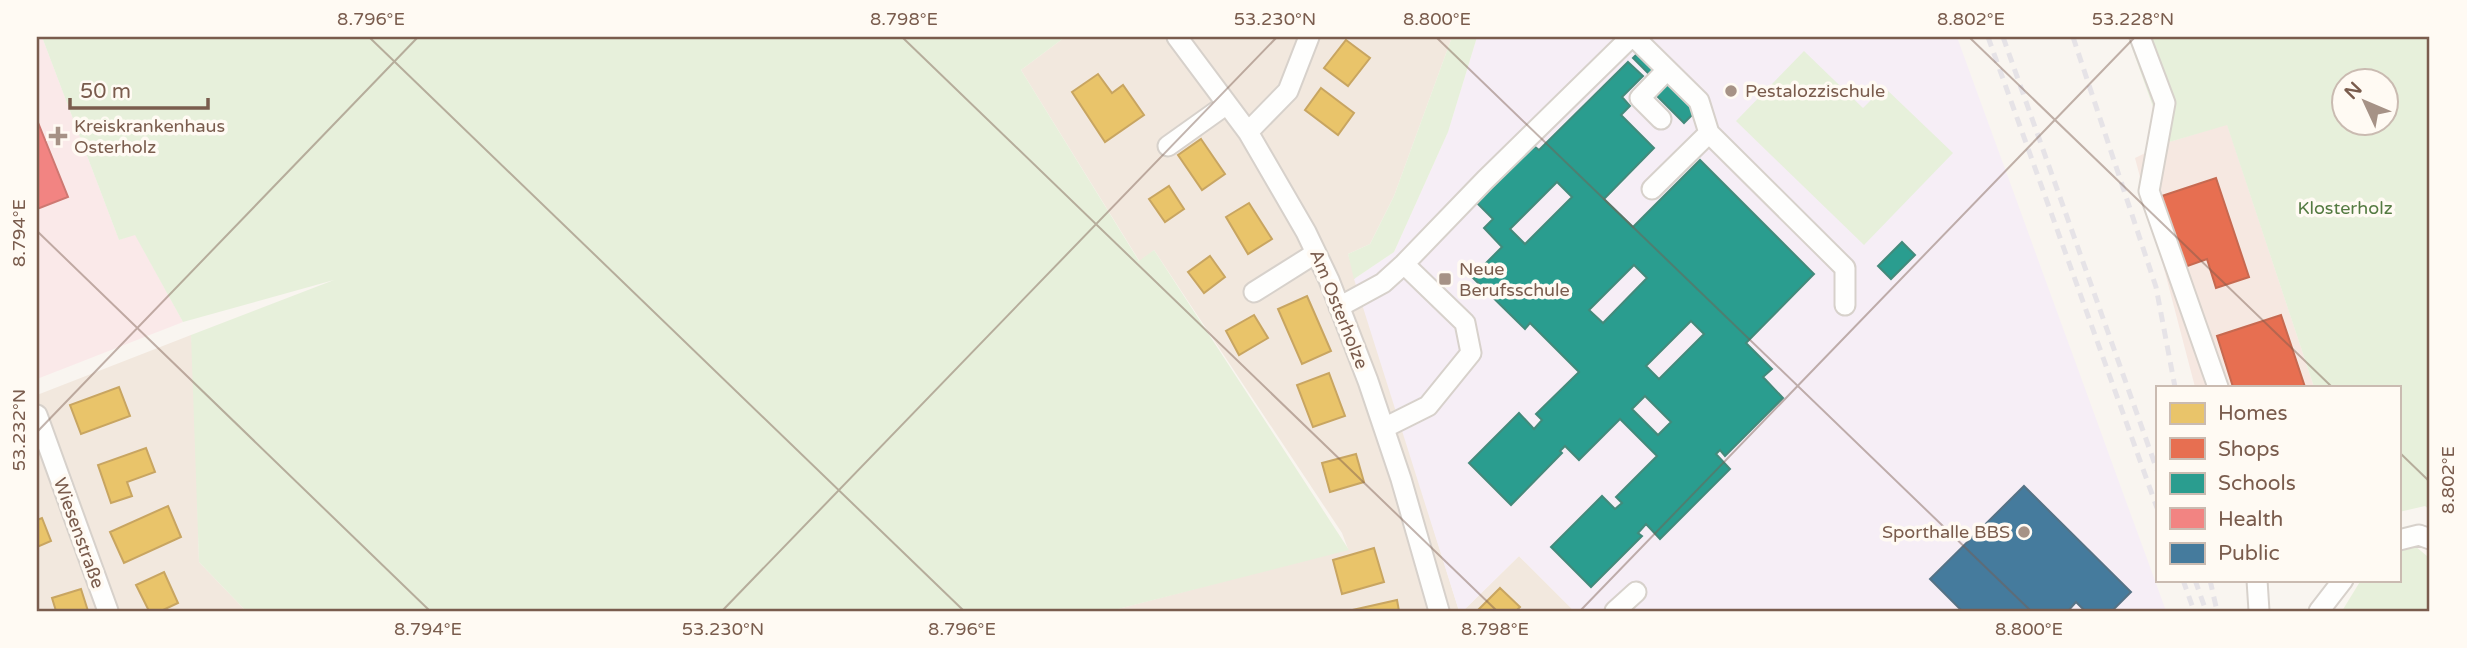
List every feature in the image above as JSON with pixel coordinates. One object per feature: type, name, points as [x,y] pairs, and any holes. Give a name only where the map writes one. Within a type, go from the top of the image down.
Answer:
[{"type":"street","name":"Am Osterholze","points":[[1177,37],[1248,132],[1316,253],[1384,428],[1439,611]]},
{"type":"street","points":[[1248,132],[1288,91],[1309,37]]},
{"type":"street","points":[[1339,307],[1383,283],[1404,264],[1485,180],[1632,37],[1699,102],[1709,133],[1844,268],[1845,305]]},
{"type":"street","points":[[2140,37],[2165,103],[2149,191],[2218,386]]},
{"type":"street","points":[[1661,119],[1640,98],[1667,70]]},
{"type":"street","points":[[1168,146],[1227,104]]},
{"type":"street","points":[[1652,189],[1709,133]]},
{"type":"street","points":[[1254,292],[1316,253]]},
{"type":"street","points":[[1384,428],[1428,407],[1471,353],[1465,323],[1404,264]]},
{"type":"street","name":"Wiesenstraße","points":[[37,415],[108,611]]},
{"type":"street","points":[[2400,540],[2419,535],[2430,539]]},
{"type":"street","points":[[2257,582],[2259,611]]},
{"type":"street","points":[[2319,611],[2341,582]]},
{"type":"street","points":[[1615,611],[1636,592]]},
{"type":"shaded area","name":"Kreiskrankenhaus Osterholz","points":[[37,37],[42,37],[119,240],[135,234],[183,322],[37,379]]},
{"type":"shaded area","points":[[1065,37],[1452,37],[1394,196],[1370,244],[1348,254],[1459,611],[1110,611],[1348,549],[1342,533],[1154,250],[1140,262],[1021,70]]},
{"type":"shaded area","points":[[1477,37],[1957,37],[2166,611],[1574,611],[1519,556],[1463,611],[1459,611],[1354,279],[1394,252],[1448,132]]},
{"type":"shaded area","points":[[2227,124],[2314,386],[2195,386],[2135,158],[2166,143]]},
{"type":"shaded area","points":[[191,335],[194,360],[199,562],[246,611],[37,611],[37,395]]},
{"type":"shaded area","points":[[1519,556],[1574,611],[1463,611]]},
{"type":"green space","points":[[42,37],[1065,37],[1021,70],[1139,261],[1154,250],[1349,550],[1110,611],[246,611],[199,562],[191,335],[334,280],[183,322],[135,235],[119,240]]},
{"type":"green space","points":[[1452,37],[1477,37],[1448,132],[1394,252],[1354,279],[1348,254],[1370,244],[1394,196]]},
{"type":"green space","name":"Klosterholz","points":[[2128,37],[2430,37],[2430,510],[2425,506],[2400,512],[2400,386],[2314,386],[2227,125],[2166,143]]},
{"type":"green space","points":[[1804,51],[1863,108],[1884,87],[1953,153],[1864,245],[1736,121]]},
{"type":"green space","points":[[2415,546],[2427,556],[2430,567],[2428,611],[2342,611],[2360,582],[2400,582],[2400,552]]},
{"type":"building: Homes","points":[[1346,40],[1370,58],[1348,86],[1324,68]]},
{"type":"building: Homes","points":[[1098,74],[1112,93],[1123,85],[1144,115],[1105,142],[1072,92]]},
{"type":"building: Homes","points":[[1321,88],[1354,113],[1338,135],[1305,110]]},
{"type":"building: Homes","points":[[1201,139],[1225,174],[1202,190],[1178,155]]},
{"type":"building: Homes","points":[[1169,186],[1184,209],[1165,222],[1149,199]]},
{"type":"building: Homes","points":[[1249,203],[1272,239],[1248,254],[1226,217]]},
{"type":"building: Homes","points":[[1210,256],[1225,277],[1204,293],[1188,272]]},
{"type":"building: Homes","points":[[1307,296],[1331,351],[1302,364],[1278,309]]},
{"type":"building: Homes","points":[[1254,315],[1268,338],[1239,355],[1226,331]]},
{"type":"building: Homes","points":[[1329,373],[1345,416],[1313,427],[1297,385]]},
{"type":"building: Homes","points":[[119,387],[130,416],[81,434],[70,405]]},
{"type":"building: Homes","points":[[146,448],[155,472],[127,482],[132,496],[111,503],[98,465]]},
{"type":"building: Homes","points":[[1356,454],[1364,482],[1330,492],[1322,463]]},
{"type":"building: Homes","points":[[168,506],[181,537],[124,563],[110,532]]},
{"type":"building: Homes","points":[[42,518],[51,541],[37,547],[37,520]]},
{"type":"building: Homes","points":[[1374,548],[1384,582],[1342,594],[1333,560]]},
{"type":"building: Homes","points":[[164,572],[178,603],[161,611],[149,611],[136,585]]},
{"type":"building: Homes","points":[[1500,588],[1520,607],[1516,611],[1478,610]]},
{"type":"building: Homes","points":[[81,589],[88,611],[56,611],[52,598]]},
{"type":"building: Homes","points":[[1397,600],[1399,611],[1348,611]]},
{"type":"building: Shops","points":[[2216,178],[2249,277],[2216,288],[2207,259],[2179,269],[2156,198]]},
{"type":"building: Shops","points":[[2281,315],[2305,386],[2233,386],[2217,336]]},
{"type":"building: Schools","points":[[1639,52],[1656,68],[1650,75],[1633,58]]},
{"type":"building: Schools","points":[[1628,62],[1643,76],[1622,97],[1630,106],[1621,115],[1654,148],[1604,199],[1633,227],[1700,160],[1814,274],[1746,343],[1772,369],[1763,377],[1783,398],[1725,456],[1720,450],[1716,454],[1730,469],[1660,539],[1646,524],[1638,533],[1642,536],[1591,587],[1551,547],[1602,496],[1615,509],[1622,503],[1616,497],[1657,456],[1620,419],[1579,460],[1565,446],[1560,451],[1562,453],[1511,505],[1469,463],[1519,413],[1534,429],[1542,420],[1536,414],[1579,372],[1530,323],[1525,329],[1472,277],[1502,247],[1484,228],[1493,219],[1477,203],[1534,146],[1539,150]],"holes":[[[1557,182],[1572,197],[1525,244],[1510,229]],[[1634,265],[1647,278],[1603,323],[1589,310]],[[1691,321],[1704,334],[1659,379],[1646,366]],[[1645,396],[1671,422],[1658,435],[1632,409]]]},
{"type":"building: Schools","points":[[1668,80],[1697,110],[1684,123],[1654,93]]},
{"type":"building: Schools","points":[[1902,242],[1915,255],[1891,279],[1878,266]]},
{"type":"building: Health","points":[[37,120],[68,197],[37,209]]},
{"type":"building: Public","name":"Sporthalle BBS","points":[[2024,486],[2131,592],[2112,611],[2085,611],[2076,602],[2068,611],[1962,611],[1930,579]]},
{"type":"railway","points":[[1988,37],[2156,505]]},
{"type":"railway","points":[[2003,37],[2156,467]]},
{"type":"railway","points":[[2073,37],[2156,287],[2175,386]]},
{"type":"railway","points":[[2184,582],[2194,611]]},
{"type":"railway","points":[[2196,582],[2206,611]]},
{"type":"railway","points":[[2210,582],[2217,611]]},
{"type":"place","name":"Pestalozzischule","points":[[1731,91]]},
{"type":"place","name":"Kreiskrankenhaus Osterholz","points":[[58,136]]},
{"type":"place","name":"Neue Berufsschule","points":[[1445,279]]},
{"type":"place","name":"Sporthalle BBS","points":[[2024,532]]}]
